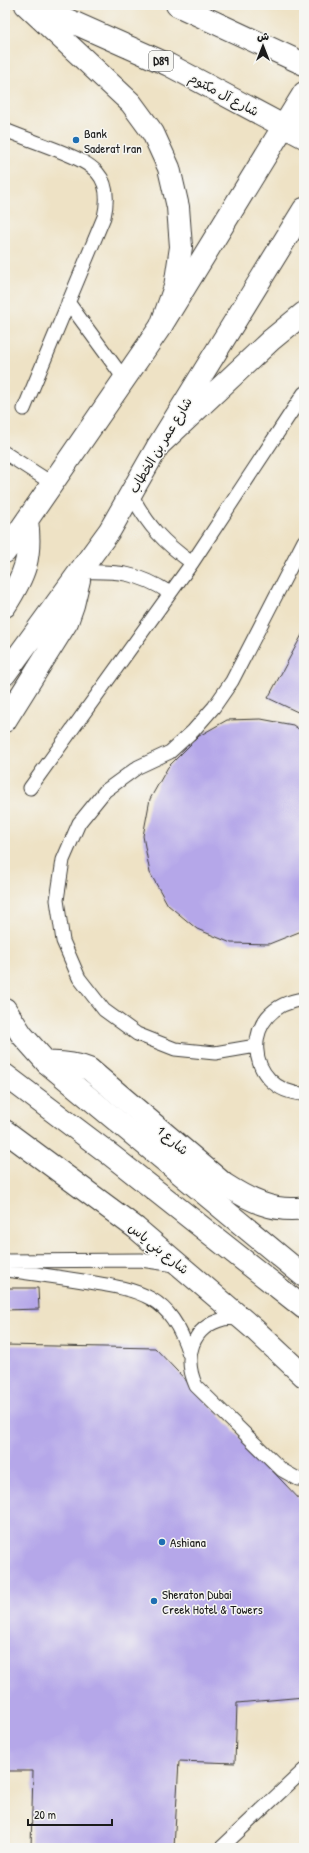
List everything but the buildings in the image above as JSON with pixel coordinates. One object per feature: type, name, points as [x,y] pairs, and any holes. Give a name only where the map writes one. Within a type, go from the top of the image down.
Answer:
[{"type":"main road","points":[[26,5],[131,103],[153,133],[169,168],[178,207],[181,247],[175,287],[161,326]]},
{"type":"main road","name":"شارع آل مكتوم","points":[[34,5],[169,65],[304,137]]},
{"type":"main road","points":[[177,5],[304,64]]},
{"type":"main road","points":[[5,552],[161,326],[304,93]]},
{"type":"main road","name":"شارع عمر بن الخطاب","points":[[5,674],[110,530],[158,446],[304,209]]},
{"type":"main road","points":[[158,446],[271,340],[304,312]]},
{"type":"main road","points":[[5,606],[23,575],[28,558],[30,539],[27,520]]},
{"type":"main road","points":[[5,721],[67,622],[73,605],[80,572]]},
{"type":"main road","points":[[5,1009],[22,1035],[47,1063],[304,1276]]},
{"type":"main road","name":"شارع 1","points":[[47,1063],[62,1062],[76,1064],[90,1069],[224,1184],[240,1194],[258,1203],[277,1208],[304,1208]]},
{"type":"main road","points":[[5,1074],[125,1166],[304,1308]]},
{"type":"main road","name":"شارع بني ياس","points":[[5,1131],[136,1228],[243,1319],[304,1376]]},
{"type":"lane","points":[[5,130],[83,160],[96,170],[105,184],[108,201],[104,217],[24,409]]},
{"type":"lane","points":[[68,302],[125,380]]},
{"type":"lane","points":[[30,788],[192,563],[304,393]]},
{"type":"lane","points":[[5,453],[53,484]]},
{"type":"lane","points":[[131,494],[149,525],[166,544],[192,563]]},
{"type":"lane","points":[[256,1046],[215,1053],[175,1049],[137,1034],[104,1010],[78,978],[63,941],[57,900],[63,860],[79,823],[105,791],[138,767],[170,752],[193,731],[214,708],[232,682],[304,541]]},
{"type":"lane","points":[[80,572],[120,572],[139,576],[170,593]]},
{"type":"lane","points":[[304,999],[291,1001],[277,1007],[266,1018],[259,1032],[256,1046],[259,1063],[267,1077],[280,1087],[295,1093],[304,1094]]},
{"type":"lane","points":[[5,1261],[141,1260],[182,1266]]},
{"type":"lane","points":[[5,1270],[118,1286],[138,1291],[156,1302],[172,1316],[183,1334],[189,1354],[189,1365],[196,1386],[282,1470],[298,1479],[304,1479]]},
{"type":"lane","points":[[189,1354],[196,1338],[209,1325],[225,1319],[243,1319]]},
{"type":"lane","points":[[221,1848],[304,1770]]},
{"type":"place","name":"Bank Saderat Iran","points":[[76,140]]},
{"type":"place","name":"Ashiana","points":[[162,1542]]},
{"type":"place","name":"Sheraton Dubai Creek Hotel & Towers","points":[[154,1601]]}]
